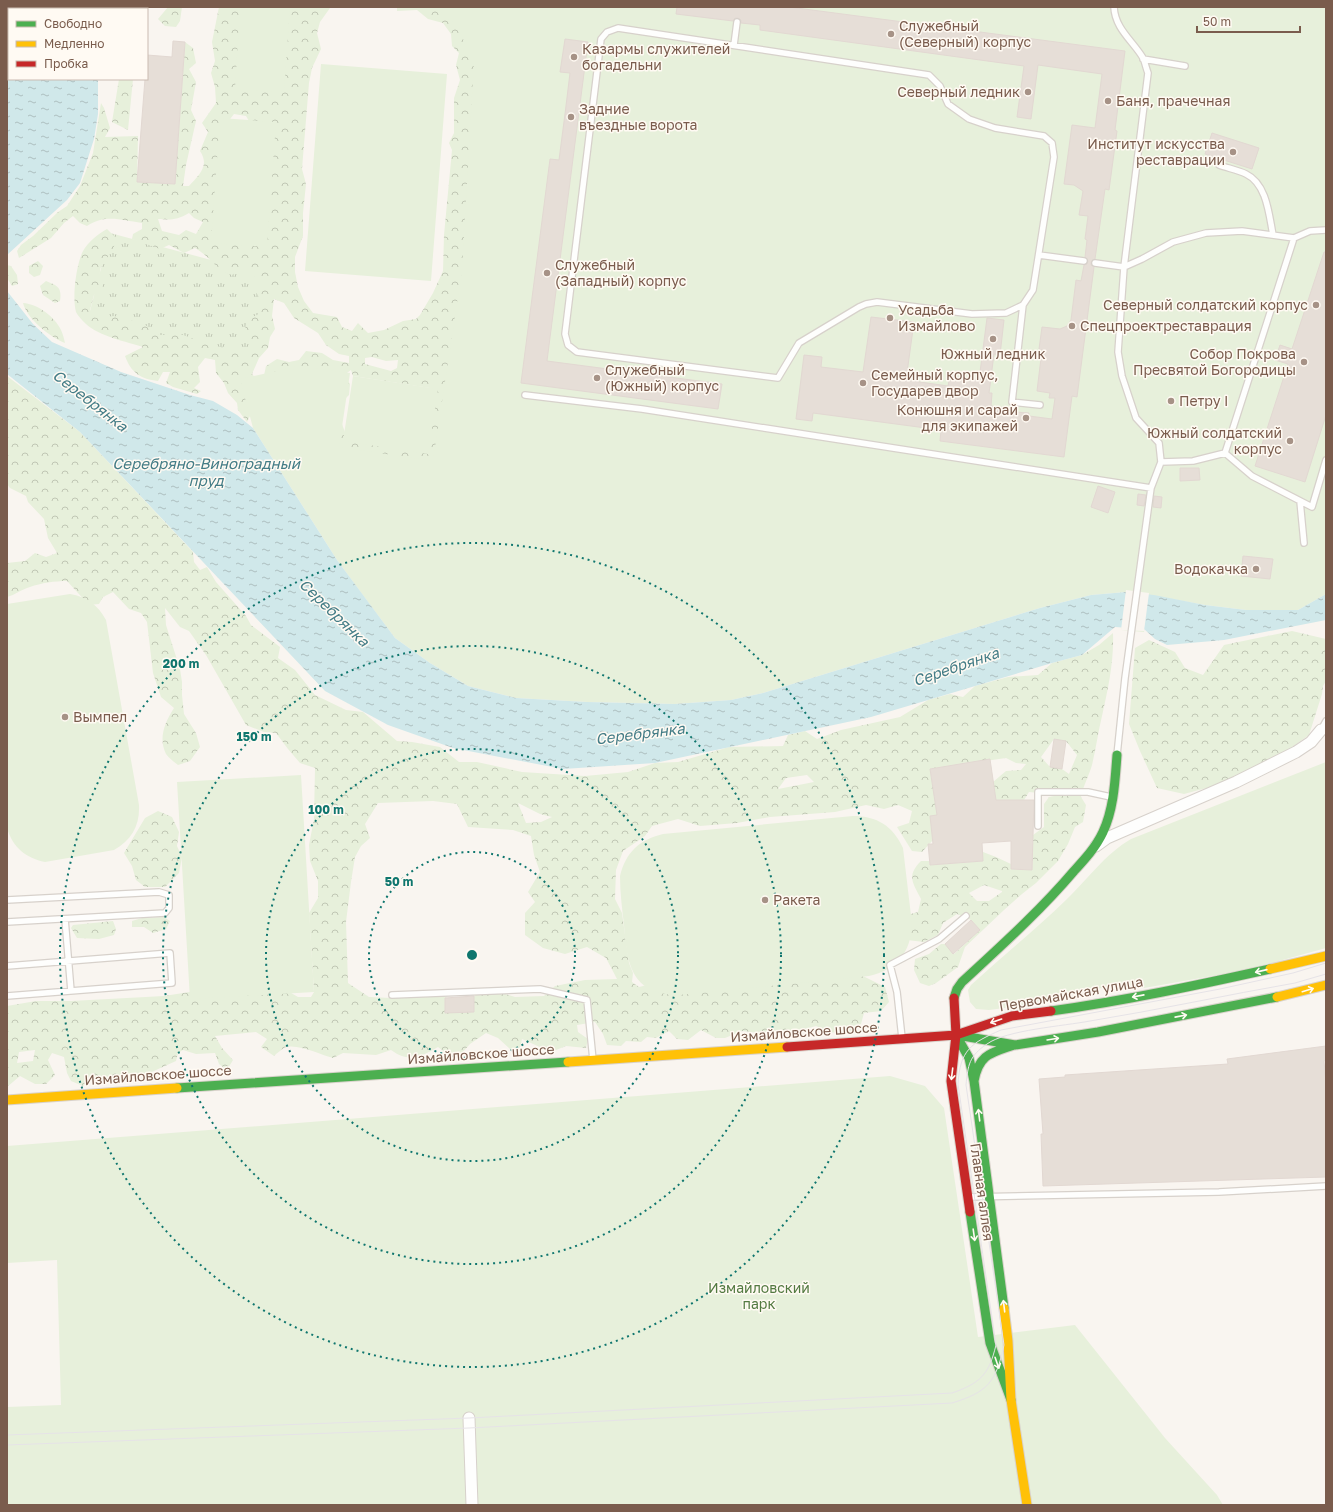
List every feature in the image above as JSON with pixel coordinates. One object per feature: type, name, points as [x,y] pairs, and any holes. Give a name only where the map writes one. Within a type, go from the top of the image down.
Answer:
[{"type":"main road","points":[[1117,755],[1112,797],[1106,826],[1096,846],[1052,897],[962,982],[957,989],[954,998],[956,1035],[1014,1045],[1121,1027],[1301,992],[1326,984]]},
{"type":"main road","name":"Первомайская улица","points":[[956,1035],[1012,1016],[1086,1006],[1217,981],[1326,956]]},
{"type":"main road","name":"Измайловское шоссе","points":[[7,1100],[902,1040],[956,1035]]},
{"type":"main road","name":"Главная аллея","points":[[956,1035],[969,1058],[974,1082],[1008,1341],[1010,1400],[1027,1505]]},
{"type":"main road","name":"Главная аллея","points":[[956,1035],[951,1081],[968,1197],[990,1342],[1010,1400]]},
{"type":"main road","name":"Главная аллея","points":[[974,1082],[977,1068],[987,1056],[1014,1045]]},
{"type":"street","points":[[1096,846],[1107,838],[1236,782],[1296,752],[1311,742],[1324,726]]},
{"type":"street","points":[[469,1418],[472,1505]]},
{"type":"lane","points":[[1114,7],[1114,14],[1122,32],[1143,58],[1148,73],[1124,267],[1118,352],[1122,376],[1136,418],[1159,443],[1161,462],[1151,488],[1125,678],[1117,755]]},
{"type":"lane","points":[[734,45],[737,22]]},
{"type":"lane","points":[[1023,305],[1006,313],[972,314],[877,302],[866,304],[799,343],[778,378],[577,352],[568,345],[566,334],[601,39],[607,32],[618,28],[929,75],[940,86],[948,104],[969,119],[995,128],[1044,136],[1052,143],[1054,157],[1033,290],[1023,305],[1012,402],[1040,405]]},
{"type":"lane","points":[[1143,58],[1185,66]]},
{"type":"lane","points":[[1219,165],[1247,174],[1260,187],[1267,202],[1273,235]]},
{"type":"lane","points":[[1095,263],[1124,267],[1142,260],[1173,242],[1206,233],[1242,231],[1294,238],[1310,231],[1326,230]]},
{"type":"lane","points":[[1225,453],[1294,238]]},
{"type":"lane","points":[[1039,255],[1084,261]]},
{"type":"lane","points":[[525,395],[642,409],[1151,488]]},
{"type":"lane","points":[[1161,462],[1193,461],[1225,453]]},
{"type":"lane","points":[[1225,453],[1252,476],[1312,507],[1326,460]]},
{"type":"lane","points":[[1300,501],[1304,543]]},
{"type":"lane","points":[[1038,826],[1038,792],[1088,792],[1112,797]]},
{"type":"lane","points":[[7,900],[159,892],[169,895],[169,908],[164,913],[7,922]]},
{"type":"lane","points":[[902,1040],[897,992],[890,965],[939,940],[966,916]]},
{"type":"lane","points":[[65,919],[71,991]]},
{"type":"lane","points":[[7,966],[170,953],[172,983],[7,996]]},
{"type":"lane","points":[[392,995],[540,989],[587,1000],[593,1060]]},
{"type":"lane","points":[[968,1197],[1219,1192],[1326,1186]]},
{"type":"green space","points":[[168,7],[182,7],[180,21],[176,27],[165,26],[158,19]]},
{"type":"green space","name":"Усадьба Измайлово","points":[[219,7],[333,7],[330,8],[320,22],[317,33],[321,49],[312,68],[309,83],[302,169],[306,184],[303,213],[303,236],[295,257],[295,272],[298,287],[304,301],[313,313],[337,317],[342,327],[352,331],[358,323],[368,333],[384,330],[403,321],[416,319],[433,293],[443,271],[444,235],[452,150],[449,143],[454,133],[454,98],[460,80],[456,65],[459,53],[452,46],[451,34],[443,23],[428,19],[417,10],[397,11],[397,7],[1326,7],[809,633],[251,414],[247,422],[238,410],[237,403],[228,393],[224,383],[216,373],[215,360],[205,358],[198,367],[200,382],[194,388],[201,391],[197,394],[173,387],[166,383],[170,372],[163,372],[158,381],[142,377],[130,367],[125,356],[143,347],[98,332],[86,324],[76,312],[74,299],[78,264],[83,251],[90,241],[107,229],[115,237],[115,243],[113,249],[100,269],[103,286],[94,295],[90,310],[96,318],[114,316],[144,324],[160,335],[183,335],[208,344],[243,353],[251,348],[251,337],[245,327],[250,318],[259,314],[260,299],[256,292],[261,281],[241,269],[232,275],[220,269],[195,248],[184,253],[169,245],[160,249],[132,239],[133,234],[142,229],[142,223],[120,219],[107,219],[94,222],[87,226],[80,223],[73,216],[64,223],[51,238],[19,258],[17,251],[21,245],[33,236],[58,212],[67,206],[80,186],[93,153],[101,103],[110,128],[105,137],[138,136],[137,182],[175,184],[185,42],[193,48],[196,63],[189,69],[196,82],[191,110],[196,121],[183,186],[189,186],[200,174],[204,166],[204,161],[200,151],[208,132],[202,123],[216,103],[215,87],[211,73],[215,61],[212,42]],"holes":[[[234,114],[246,116],[252,126],[227,123]],[[189,213],[194,218],[203,222],[196,234],[186,230],[179,235],[162,231],[158,219],[174,219]],[[274,299],[284,303],[294,318],[318,333],[326,345],[339,354],[349,356],[349,363],[333,360],[322,353],[306,351],[299,360],[289,362],[277,359],[266,366],[262,385],[252,374],[259,358],[268,348],[270,337],[275,329],[272,316]],[[372,357],[386,361],[398,360],[397,368],[391,371],[365,364],[365,358]],[[351,370],[353,376],[430,388],[345,432],[341,422],[340,408],[349,395],[350,384],[344,375]]]},
{"type":"green space","points":[[240,7],[290,7],[284,92],[235,89]]},
{"type":"green space","name":"Усадьба Измайлово","points":[[434,7],[1326,7],[1326,594],[1298,610],[1246,610],[1205,605],[1149,595],[1144,632],[1121,630],[1126,592],[1091,595],[1040,608],[763,693],[731,700],[675,704],[587,702],[516,698],[468,686],[430,663],[395,638],[337,560],[253,428],[240,379],[299,366],[350,373],[339,447],[433,461],[462,270],[474,61],[456,25]]},
{"type":"green space","points":[[321,64],[447,74],[431,281],[305,271]]},
{"type":"green space","points":[[119,80],[133,80],[128,130],[112,122]]},
{"type":"green space","points":[[220,118],[276,122],[267,247],[211,243]]},
{"type":"green space","points":[[110,233],[275,277],[252,362],[88,319]]},
{"type":"green space","points":[[38,261],[43,266],[40,275],[34,277],[29,273],[29,266]]},
{"type":"green space","points":[[7,265],[11,266],[17,275],[18,284],[12,286],[7,278]]},
{"type":"green space","points":[[46,281],[54,284],[60,290],[60,301],[55,303],[43,295],[40,286]]},
{"type":"green space","points":[[23,303],[40,309],[55,320],[61,330],[65,343],[40,327],[29,315]]},
{"type":"green space","points":[[7,376],[80,432],[193,552],[194,562],[200,570],[207,567],[216,582],[246,616],[251,625],[280,647],[278,658],[295,670],[315,695],[346,710],[363,712],[397,741],[440,747],[459,762],[477,762],[522,772],[585,776],[628,772],[655,763],[678,762],[729,747],[783,746],[788,735],[805,731],[817,739],[841,730],[900,717],[928,700],[950,694],[963,697],[975,686],[1008,677],[1038,675],[1052,663],[1082,655],[1099,645],[1113,633],[1112,665],[1108,686],[1092,765],[1081,797],[1086,805],[1083,822],[1075,827],[1068,844],[1058,861],[1036,883],[1004,910],[965,947],[958,967],[936,983],[929,986],[920,983],[914,970],[915,959],[929,954],[941,944],[945,944],[954,954],[980,930],[971,920],[957,914],[943,923],[938,935],[924,942],[907,940],[907,915],[918,912],[921,899],[912,880],[912,875],[916,866],[921,861],[929,861],[930,865],[983,861],[983,852],[1011,864],[1011,869],[1032,870],[1033,835],[1044,827],[1044,804],[1049,797],[1059,795],[1029,792],[1024,800],[933,840],[922,852],[912,851],[897,827],[909,823],[912,811],[898,805],[884,809],[866,805],[835,812],[770,817],[737,823],[700,826],[678,819],[652,826],[645,836],[623,851],[616,870],[615,899],[622,913],[629,963],[633,973],[632,982],[639,987],[655,983],[861,975],[885,987],[889,1002],[881,1011],[864,1013],[861,1024],[845,1034],[829,1032],[816,1026],[805,1029],[760,1033],[742,1031],[725,1038],[716,1038],[701,1030],[688,1040],[677,1039],[669,1031],[656,1038],[647,1037],[641,1042],[626,1041],[621,1046],[607,1045],[603,1034],[595,1022],[577,1025],[578,1032],[588,1039],[586,1048],[566,1046],[551,1052],[522,1039],[520,1048],[511,1050],[498,1038],[486,1033],[470,1044],[461,1054],[447,1054],[438,1047],[426,1054],[414,1057],[403,1056],[391,1050],[376,1055],[343,1053],[333,1058],[295,1047],[284,1048],[274,1056],[261,1047],[267,1039],[256,1032],[215,1036],[222,1048],[233,1060],[227,1070],[219,1064],[215,1053],[196,1054],[183,1050],[178,1053],[176,1061],[145,1075],[97,1077],[83,1086],[71,1081],[67,1073],[64,1057],[52,1053],[48,1060],[55,1075],[46,1084],[35,1084],[20,1076],[7,1087],[7,1006],[36,1001],[71,1001],[164,996],[202,990],[286,990],[298,997],[311,997],[314,992],[309,913],[318,898],[318,881],[310,861],[309,845],[314,819],[315,768],[300,763],[276,733],[264,732],[246,725],[206,655],[189,631],[180,627],[165,608],[166,625],[180,669],[184,714],[196,733],[200,747],[190,761],[178,765],[166,754],[163,742],[165,724],[174,708],[161,697],[153,673],[147,622],[141,613],[129,609],[113,592],[103,597],[99,604],[89,605],[67,581],[39,584],[7,597],[7,563],[25,561],[35,553],[46,557],[57,553],[48,538],[44,519],[28,502],[26,496],[10,488],[7,484]],"holes":[[[1054,739],[1066,741],[1077,755],[1069,774],[1062,769],[1050,767],[1041,757]],[[1006,758],[1016,763],[1026,764],[1021,770],[1006,771],[993,782],[995,795],[936,805],[930,769]],[[807,775],[814,782],[778,789],[786,778]],[[433,801],[457,804],[468,827],[513,830],[531,836],[534,855],[540,872],[528,892],[535,902],[525,913],[525,935],[543,948],[565,954],[587,947],[606,958],[617,979],[585,980],[555,986],[544,996],[515,997],[499,992],[478,994],[458,1005],[444,996],[391,998],[369,997],[348,983],[346,922],[355,857],[361,846],[370,838],[365,824],[378,803]],[[518,803],[540,814],[552,817],[541,822],[526,823]],[[984,885],[1002,891],[989,901],[977,901],[969,893]],[[35,1050],[33,1061],[17,1063],[19,1052]]]},
{"type":"green space","points":[[353,376],[438,389],[428,454],[343,441]]},
{"type":"green space","name":"Вымпел","points":[[70,594],[82,597],[91,602],[96,606],[106,620],[139,812],[134,831],[126,842],[114,850],[45,862],[32,858],[21,851],[13,841],[7,828],[7,604]]},
{"type":"green space","points":[[1292,631],[1326,639],[1326,681],[1323,686],[1322,694],[1309,735],[1281,755],[1214,786],[1184,794],[1157,788],[1129,724],[1135,648],[1149,640],[1175,652],[1185,668],[1203,675],[1224,645]]},
{"type":"green space","points":[[1326,762],[1326,948],[1246,970],[1144,988],[1114,986],[1054,996],[1027,1005],[989,1010],[976,1009],[970,1002],[968,990],[971,985],[1055,910],[1105,859],[1122,845],[1131,839]]},
{"type":"green space","points":[[301,775],[314,992],[190,999],[177,782]]},
{"type":"green space","points":[[158,811],[172,817],[179,832],[177,846],[182,857],[179,873],[165,887],[145,887],[136,880],[132,866],[124,853],[145,818]]},
{"type":"green space","name":"Ракета","points":[[862,816],[877,820],[889,828],[899,840],[903,848],[912,924],[909,944],[900,959],[894,965],[879,973],[869,976],[678,995],[662,993],[650,989],[641,983],[634,974],[630,964],[625,939],[620,876],[626,860],[640,844],[663,834]]},
{"type":"green space","points":[[164,917],[170,921],[166,929],[153,933],[144,927],[132,927],[132,921],[142,918]]},
{"type":"green space","points":[[113,921],[116,929],[114,935],[99,939],[77,938],[71,928],[73,925]]},
{"type":"green space","name":"Измайловский парк","points":[[890,1076],[925,1086],[944,1108],[978,1337],[1075,1325],[1165,1438],[1217,1495],[1223,1505],[7,1505],[7,1407],[61,1405],[57,1260],[7,1263],[7,1146]]},
{"type":"water","points":[[7,7],[134,7],[8,8],[8,80],[98,80],[98,114],[94,139],[80,183],[67,200],[7,255]]},
{"type":"water","name":"Серебряно-Виноградный пруд","points":[[7,291],[33,324],[52,342],[121,372],[213,401],[237,415],[253,428],[337,560],[395,638],[430,663],[468,686],[516,698],[587,702],[675,704],[731,700],[763,693],[1040,608],[1091,595],[1126,592],[1246,610],[1298,610],[1326,594],[1326,620],[1224,640],[1167,645],[1155,639],[1144,629],[1115,627],[1082,655],[871,717],[655,763],[563,769],[453,748],[388,725],[325,691],[80,432],[7,374]]},
{"type":"pier","points":[[1126,590],[1149,593],[1144,631],[1121,630]]},
{"type":"building","points":[[677,7],[789,7],[1125,51],[1115,130],[1117,131],[1109,190],[1105,189],[1095,259],[1091,262],[1091,265],[1094,267],[1077,397],[1072,396],[1064,457],[940,441],[941,430],[813,413],[812,421],[796,419],[804,355],[822,357],[821,367],[863,372],[871,317],[914,322],[906,380],[948,386],[950,376],[979,380],[987,318],[1004,320],[1000,355],[994,354],[989,393],[992,393],[991,406],[1015,409],[1015,412],[1029,413],[1029,416],[1052,419],[1055,398],[1049,398],[1050,393],[1037,391],[1042,350],[1039,349],[1042,327],[1060,329],[1067,326],[1071,320],[1076,280],[1081,281],[1084,265],[1087,264],[1088,261],[1085,257],[1087,240],[1085,239],[1088,216],[1079,215],[1083,191],[1074,185],[1064,184],[1072,125],[1095,128],[1102,74],[1038,65],[1031,119],[1017,117],[1024,66],[760,30],[760,25],[741,23],[741,20],[738,18],[735,18],[733,21],[676,14]]},
{"type":"building","points":[[565,39],[588,42],[547,361],[722,384],[718,409],[521,383],[550,159],[559,160],[565,114],[570,73],[560,72]]},
{"type":"building","points":[[173,41],[185,42],[175,184],[137,182],[145,80],[148,80],[148,55],[172,57]]},
{"type":"building","points":[[1212,133],[1259,148],[1252,169],[1205,154]]},
{"type":"building","points":[[1324,252],[1326,252],[1326,415],[1305,482],[1255,466],[1288,364],[1275,360],[1280,345],[1292,349]]},
{"type":"building","points":[[1180,468],[1199,468],[1200,480],[1180,481]]},
{"type":"building","points":[[1098,486],[1115,492],[1108,513],[1091,507]]},
{"type":"building","points":[[1138,494],[1146,495],[1144,506],[1137,505]]},
{"type":"building","points":[[1154,496],[1162,497],[1161,508],[1153,507]]},
{"type":"building","name":"Водокачка","points":[[1243,556],[1273,559],[1270,579],[1241,576]]},
{"type":"building","points":[[1054,739],[1066,741],[1062,769],[1050,767]]},
{"type":"building","points":[[990,759],[996,800],[1034,800],[1032,870],[1011,869],[1011,841],[982,843],[983,861],[930,865],[928,844],[933,844],[930,816],[937,815],[930,769]]},
{"type":"building","points":[[971,920],[980,930],[953,954],[945,944]]},
{"type":"building","points":[[474,996],[474,1012],[445,1013],[445,998]]},
{"type":"building","points":[[1326,1046],[1326,1060],[1324,1061],[1326,1083],[1326,1177],[1043,1186],[1041,1134],[1043,1134],[1039,1079],[1065,1077],[1065,1075],[1228,1064],[1227,1059]]},
{"type":"tram line","points":[[7,1435],[469,1418],[952,1393],[970,1385],[982,1376],[987,1370],[996,1345],[958,1084],[961,1063],[969,1049],[982,1039],[1001,1030],[1220,989],[1293,973],[1326,963]]},
{"type":"tram line","points":[[7,1445],[469,1428],[952,1403],[964,1399],[982,1390],[994,1377],[1004,1345],[966,1085],[970,1062],[976,1053],[987,1044],[1007,1035],[1116,1017],[1295,983],[1326,974]]},
{"type":"traffic: fast","points":[[954,998],[957,989],[962,982],[1048,900],[1097,843],[1110,814],[1115,784],[1117,755]]},
{"type":"traffic: fast","points":[[1051,1011],[1133,998],[1270,969]]},
{"type":"traffic: fast","points":[[957,1035],[1015,1045],[1098,1032],[1277,997]]},
{"type":"traffic: fast","points":[[956,1035],[969,1058],[974,1081],[1004,1308]]},
{"type":"traffic: fast","points":[[974,1081],[979,1065],[987,1056],[1014,1045]]},
{"type":"traffic: fast","points":[[177,1088],[568,1062]]},
{"type":"traffic: fast","points":[[970,1212],[990,1343],[1011,1400]]},
{"type":"traffic: slow","points":[[1270,969],[1326,956]]},
{"type":"traffic: slow","points":[[1277,997],[1326,985]]},
{"type":"traffic: slow","points":[[568,1062],[787,1047]]},
{"type":"traffic: slow","points":[[7,1100],[177,1088]]},
{"type":"traffic: slow","points":[[1004,1308],[1008,1341],[1011,1400],[1027,1505]]},
{"type":"traffic: jam","points":[[954,998],[956,1035],[951,1081],[970,1212]]},
{"type":"traffic: jam","points":[[787,1047],[956,1035],[1012,1016],[1051,1011]]},
{"type":"place","name":"Служебный (Северный) корпус","points":[[891,34]]},
{"type":"place","name":"Казармы служителей богадельни","points":[[574,57]]},
{"type":"place","name":"Северный ледник","points":[[1028,92]]},
{"type":"place","name":"Баня, прачечная","points":[[1108,101]]},
{"type":"place","name":"Задние въездные ворота","points":[[571,117]]},
{"type":"place","name":"Институт искусства реставрации","points":[[1233,152]]},
{"type":"place","name":"Служебный (Западный) корпус","points":[[547,273]]},
{"type":"place","name":"Северный солдатский корпус","points":[[1316,305]]},
{"type":"place","name":"Усадьба Измайлово","points":[[890,318]]},
{"type":"place","name":"Спецпроектреставрация","points":[[1072,326]]},
{"type":"place","name":"Южный ледник","points":[[993,339]]},
{"type":"place","name":"Собор Покрова Пресвятой Богородицы","points":[[1304,362]]},
{"type":"place","name":"Служебный (Южный) корпус","points":[[597,378]]},
{"type":"place","name":"Семейный корпус, Государев двор","points":[[863,383]]},
{"type":"place","name":"Петру I","points":[[1171,401]]},
{"type":"place","name":"Конюшня и сарай для экипажей","points":[[1026,418]]},
{"type":"place","name":"Южный солдатский корпус","points":[[1290,441]]},
{"type":"place","name":"Водокачка","points":[[1256,569]]},
{"type":"place","name":"Вымпел","points":[[65,717]]},
{"type":"place","name":"Ракета","points":[[765,900]]},
{"type":"water label","name":"Серебрянка","points":[[90,401]]},
{"type":"water label","name":"Серебрянка","points":[[334,613]]},
{"type":"water label","name":"Серебрянка","points":[[956,667]]},
{"type":"water label","name":"Серебрянка","points":[[640,734]]}]
